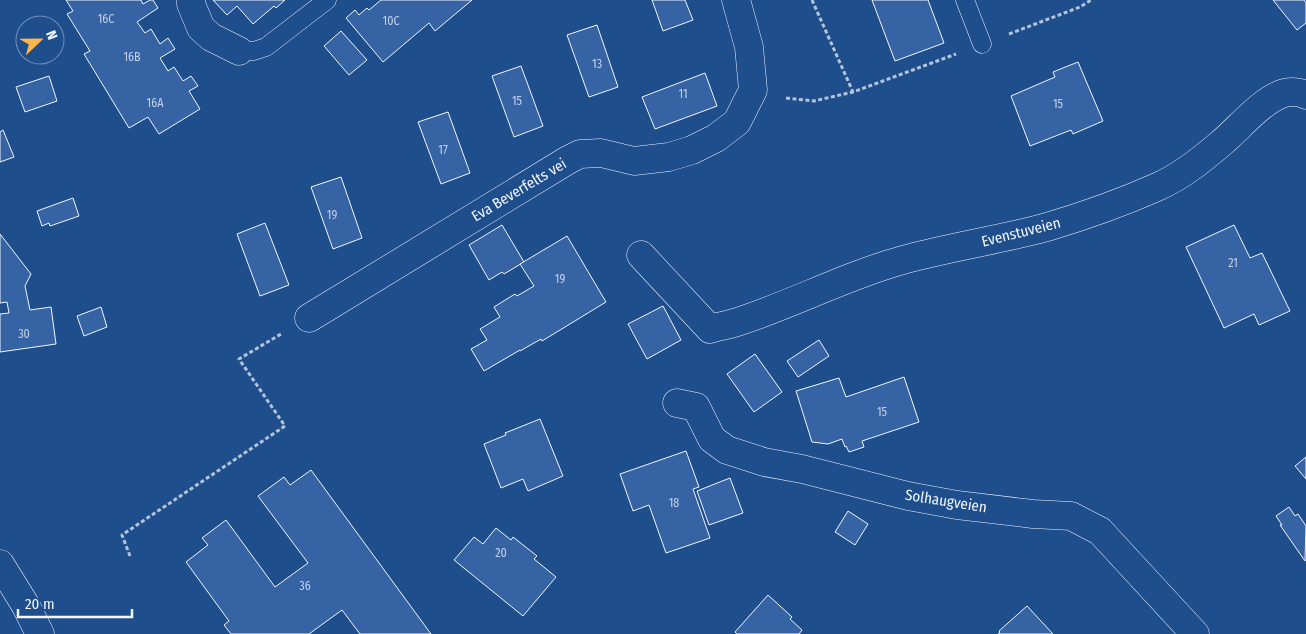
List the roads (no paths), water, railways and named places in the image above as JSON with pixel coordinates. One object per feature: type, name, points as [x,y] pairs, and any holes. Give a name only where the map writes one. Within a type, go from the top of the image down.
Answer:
[{"type":"street","points":[[191,0],[201,28],[211,37],[239,51]]},
{"type":"street","name":"Eva Beverfelts vei","points":[[309,318],[580,154],[601,154],[634,161],[669,157],[692,150],[716,138],[737,122],[753,90],[749,47],[736,0]]},
{"type":"street","name":"Evenstuveien","points":[[641,255],[710,329],[741,321],[865,272],[903,260],[1045,227],[1080,217],[1136,196],[1173,180],[1219,145],[1257,110],[1285,92],[1303,93],[1306,95]]},
{"type":"street","name":"Solhaugveien","points":[[677,402],[696,407],[712,439],[727,450],[764,462],[802,469],[917,498],[956,505],[1033,514],[1071,516],[1100,531],[1195,634]]},
{"type":"street","points":[[0,564],[26,606],[40,634]]},
{"type":"lane","points":[[239,51],[254,52],[266,47],[327,0]]},
{"type":"lane","points":[[965,0],[982,44]]}]
